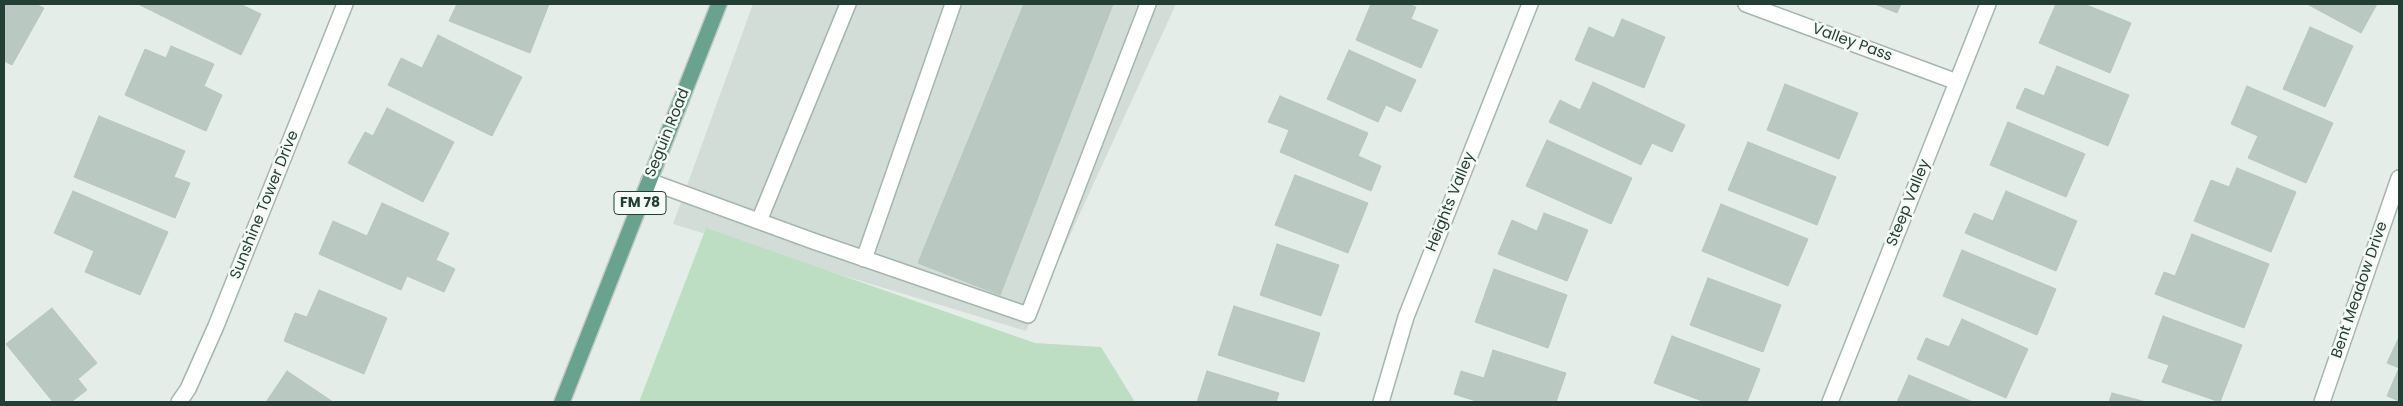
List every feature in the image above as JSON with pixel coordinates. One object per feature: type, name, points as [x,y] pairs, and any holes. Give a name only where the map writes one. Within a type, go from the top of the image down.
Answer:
[{"type":"main road","name":"Seguin Road","points":[[562,402],[719,4]]},
{"type":"street","name":"Sunshine Tower Drive","points":[[178,402],[188,389],[216,326],[345,4]]},
{"type":"street","points":[[759,221],[848,4]]},
{"type":"street","points":[[864,259],[953,4]]},
{"type":"street","points":[[649,180],[864,259],[1028,315],[1148,4]]},
{"type":"street","name":"Heights Valley","points":[[1381,402],[1406,317],[1530,4]]},
{"type":"street","name":"Valley Pass","points":[[1746,4],[1957,82]]},
{"type":"street","name":"Steep Valley","points":[[1830,402],[1988,4]]},
{"type":"street","name":"Bent Meadow Drive","points":[[2322,402],[2399,178]]},
{"type":"shaded area","points":[[753,4],[1176,4],[1026,331],[673,224]]},
{"type":"green space","points":[[706,228],[1035,343],[1101,347],[1135,402],[639,402]]},
{"type":"building","points":[[4,4],[35,4],[44,8],[12,65],[4,61]]},
{"type":"building","points":[[138,4],[240,4],[261,14],[241,55]]},
{"type":"building","points":[[457,4],[549,4],[530,53],[449,21]]},
{"type":"building","points":[[1024,4],[1113,4],[1000,295],[918,263]]},
{"type":"building","points":[[1371,4],[1408,4],[1416,7],[1411,19],[1438,30],[1421,68],[1356,40]]},
{"type":"building","points":[[1875,4],[1901,4],[1897,13]]},
{"type":"building","points":[[2056,4],[2084,4],[2131,23],[2110,73],[2039,43]]},
{"type":"building","points":[[2307,4],[2377,4],[2361,33]]},
{"type":"building","points":[[1622,19],[1665,37],[1644,88],[1575,60],[1589,27],[1614,38]]},
{"type":"building","points":[[2310,27],[2353,46],[2325,107],[2283,89]]},
{"type":"building","points":[[438,35],[522,77],[492,136],[388,85],[401,58],[422,68]]},
{"type":"building","points":[[171,46],[214,64],[204,86],[222,95],[206,131],[125,95],[145,49],[166,58]]},
{"type":"building","points":[[1349,50],[1416,80],[1401,112],[1386,105],[1378,122],[1327,99]]},
{"type":"building","points":[[2057,66],[2129,95],[2108,146],[2016,108],[2025,88],[2044,96]]},
{"type":"building","points":[[1593,82],[1685,125],[1672,152],[1652,143],[1641,165],[1549,122],[1560,100],[1580,110]]},
{"type":"building","points":[[1785,84],[1858,113],[1839,159],[1767,130]]},
{"type":"building","points":[[2247,86],[2333,123],[2306,183],[2248,158],[2258,136],[2231,124]]},
{"type":"building","points":[[1280,96],[1368,133],[1358,156],[1381,166],[1371,191],[1280,152],[1289,130],[1268,122]]},
{"type":"building","points":[[387,108],[454,142],[423,202],[348,163],[365,132],[373,136]]},
{"type":"building","points":[[99,116],[185,151],[174,177],[190,183],[175,218],[74,177]]},
{"type":"building","points":[[2008,122],[2085,154],[2066,197],[1990,165]]},
{"type":"building","points":[[1547,140],[1632,178],[1611,224],[1526,186]]},
{"type":"building","points":[[1748,142],[1836,177],[1817,225],[1728,190]]},
{"type":"building","points":[[2237,168],[2296,192],[2271,252],[2194,221],[2211,180],[2229,187]]},
{"type":"building","points":[[1295,175],[1368,203],[1348,253],[1275,225]]},
{"type":"building","points":[[73,191],[168,232],[140,295],[85,272],[94,251],[54,233]]},
{"type":"building","points":[[2006,191],[2077,221],[2056,271],[1965,233],[1974,213],[1993,221]]},
{"type":"building","points":[[382,203],[449,233],[436,260],[455,269],[444,292],[407,276],[401,290],[319,254],[333,221],[367,236]]},
{"type":"building","points":[[1721,204],[1808,239],[1788,286],[1702,251]]},
{"type":"building","points":[[1544,213],[1588,230],[1567,281],[1498,254],[1512,220],[1537,231]]},
{"type":"building","points":[[2192,234],[2269,264],[2244,328],[2155,294],[2164,272],[2175,276]]},
{"type":"building","points":[[1277,244],[1339,265],[1321,316],[1260,295]]},
{"type":"building","points":[[1962,250],[2056,289],[2037,335],[1943,296]]},
{"type":"building","points":[[1494,269],[1567,295],[1548,348],[1475,322]]},
{"type":"building","points":[[1708,278],[1781,305],[1763,352],[1690,325]]},
{"type":"building","points":[[319,290],[387,318],[364,374],[284,341],[295,313],[307,317]]},
{"type":"building","points":[[1234,306],[1320,333],[1304,382],[1218,355]]},
{"type":"building","points":[[52,308],[97,363],[78,379],[87,390],[71,402],[53,402],[6,344]]},
{"type":"building","points":[[2163,316],[2242,345],[2220,402],[2162,382],[2169,365],[2148,358]]},
{"type":"building","points":[[1962,319],[2028,349],[2006,398],[1917,359],[1926,338],[1949,347]]},
{"type":"building","points":[[1672,336],[1760,369],[1747,402],[1705,402],[1654,383]]},
{"type":"building","points":[[2399,337],[2399,368],[2387,363]]},
{"type":"building","points":[[1493,350],[1566,373],[1556,402],[1479,402],[1454,394],[1461,371],[1484,378]]},
{"type":"building","points":[[2399,368],[2399,401],[2387,396]]},
{"type":"building","points":[[287,371],[333,402],[266,402]]},
{"type":"building","points":[[1207,371],[1279,393],[1276,402],[1197,402]]},
{"type":"building","points":[[1909,375],[1973,402],[1897,402]]},
{"type":"building","points":[[2112,393],[2146,402],[2109,402]]}]
